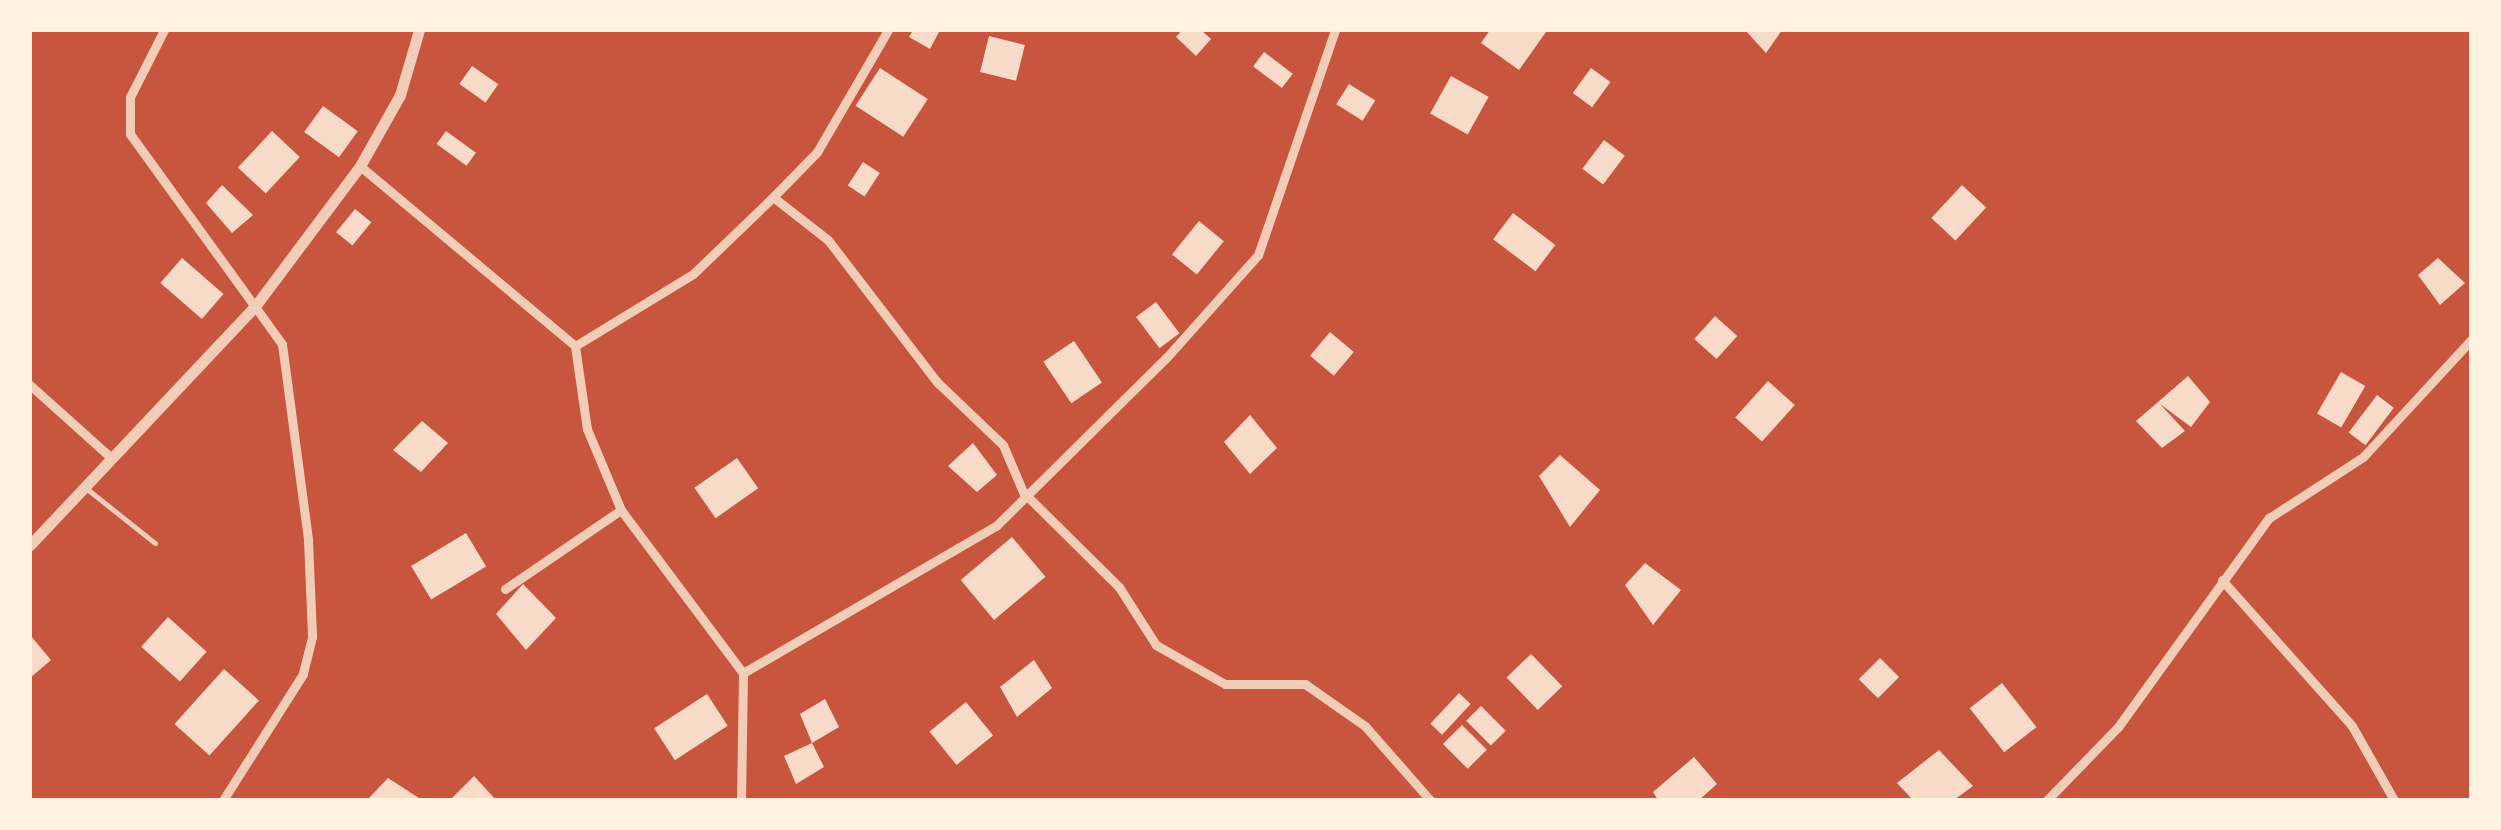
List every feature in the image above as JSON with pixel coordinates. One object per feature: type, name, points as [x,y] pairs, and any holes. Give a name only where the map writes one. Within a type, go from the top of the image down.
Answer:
[{"type":"street","points":[[164,30],[130,97],[130,134],[282,344],[294,386],[312,636],[294,696],[224,800]]},
{"type":"street","points":[[30,545],[81,484],[256,305],[360,166],[400,95],[419,30]]},
{"type":"street","points":[[575,346],[694,274],[773,197],[817,152],[888,30]]},
{"type":"street","points":[[744,672],[996,526],[1024,492],[1258,255],[1336,30]]},
{"type":"street","points":[[360,166],[575,346],[587,429],[620,510],[744,672],[741,800]]},
{"type":"street","points":[[773,197],[828,240],[937,382],[1002,446],[1024,492],[1119,588],[1156,645],[1225,684],[1305,684],[1365,726],[1430,800]]},
{"type":"street","points":[[2047,800],[2118,727],[2269,518],[2363,456],[2471,340]]},
{"type":"street","points":[[30,385],[108,456]]},
{"type":"street","points":[[504,588],[620,510]]},
{"type":"street","points":[[2222,580],[2352,726],[2394,800]]},
{"type":"lane","points":[[81,484],[155,542]]},
{"type":"building","points":[[913,30],[940,30],[930,49],[909,37]]},
{"type":"building","points":[[1182,30],[1201,30],[1211,39],[1196,56],[1176,37]]},
{"type":"building","points":[[1490,30],[1546,32],[1519,70],[1481,43]]},
{"type":"building","points":[[1745,30],[1782,30],[1766,53]]},
{"type":"building","points":[[989,36],[1025,45],[1016,81],[980,72]]},
{"type":"building","points":[[1264,52],[1293,74],[1282,88],[1253,66]]},
{"type":"building","points":[[472,66],[498,84],[486,102],[459,84]]},
{"type":"building","points":[[880,68],[928,99],[903,137],[855,106]]},
{"type":"building","points":[[1591,68],[1610,82],[1592,107],[1573,93]]},
{"type":"building","points":[[1451,76],[1489,97],[1468,134],[1430,114]]},
{"type":"building","points":[[1349,84],[1375,100],[1363,121],[1336,104]]},
{"type":"building","points":[[323,106],[358,131],[339,157],[304,132]]},
{"type":"building","points":[[272,131],[300,157],[266,193],[238,168]]},
{"type":"building","points":[[446,131],[476,153],[467,166],[437,144]]},
{"type":"building","points":[[1604,140],[1625,156],[1603,184],[1582,169]]},
{"type":"building","points":[[863,162],[880,173],[865,196],[848,185]]},
{"type":"building","points":[[222,185],[253,215],[232,233],[206,203]]},
{"type":"building","points":[[1962,185],[1986,208],[1955,240],[1931,218]]},
{"type":"building","points":[[355,209],[371,222],[352,246],[336,232]]},
{"type":"building","points":[[1513,213],[1555,245],[1535,271],[1493,239]]},
{"type":"building","points":[[1199,221],[1224,241],[1197,275],[1172,254]]},
{"type":"building","points":[[182,258],[224,294],[202,319],[160,283]]},
{"type":"building","points":[[2438,258],[2465,283],[2440,305],[2418,275]]},
{"type":"building","points":[[1156,302],[1179,333],[1160,348],[1136,317]]},
{"type":"building","points":[[1715,316],[1737,336],[1717,359],[1694,339]]},
{"type":"building","points":[[1330,332],[1354,352],[1334,376],[1310,356]]},
{"type":"building","points":[[1074,341],[1102,382],[1071,403],[1043,362]]},
{"type":"building","points":[[2341,372],[2365,386],[2341,428],[2317,414]]},
{"type":"building","points":[[2188,376],[2210,402],[2191,427],[2160,404],[2185,431],[2162,448],[2136,421]]},
{"type":"building","points":[[1768,381],[1795,405],[1762,442],[1735,417]]},
{"type":"building","points":[[2377,395],[2394,408],[2365,445],[2349,433]]},
{"type":"building","points":[[1250,415],[1277,448],[1250,474],[1224,442]]},
{"type":"building","points":[[422,421],[448,443],[421,472],[393,450]]},
{"type":"building","points":[[973,443],[997,475],[977,492],[948,466]]},
{"type":"building","points":[[1560,455],[1600,490],[1570,527],[1539,476]]},
{"type":"building","points":[[737,458],[758,488],[716,518],[694,488]]},
{"type":"building","points":[[466,533],[486,566],[431,599],[411,566]]},
{"type":"building","points":[[1012,537],[1045,577],[994,620],[961,580]]},
{"type":"building","points":[[1645,563],[1681,590],[1653,625],[1625,585]]},
{"type":"building","points":[[523,584],[556,618],[526,650],[496,614]]},
{"type":"building","points":[[168,617],[207,652],[180,682],[141,647]]},
{"type":"building","points":[[30,635],[51,660],[30,678]]},
{"type":"building","points":[[1531,654],[1562,686],[1538,710],[1507,678]]},
{"type":"building","points":[[1880,658],[1899,677],[1878,698],[1859,679]]},
{"type":"building","points":[[1034,660],[1052,688],[1017,717],[1000,687]]},
{"type":"building","points":[[224,669],[259,700],[209,755],[174,724]]},
{"type":"building","points":[[2002,683],[2036,727],[2004,752],[1970,708]]},
{"type":"building","points":[[1459,693],[1471,704],[1442,735],[1430,724]]},
{"type":"building","points":[[707,694],[728,726],[675,760],[654,728]]},
{"type":"building","points":[[825,699],[839,727],[812,743],[800,714]]},
{"type":"building","points":[[966,702],[993,735],[957,765],[929,732]]},
{"type":"building","points":[[1481,706],[1506,731],[1491,746],[1466,721]]},
{"type":"building","points":[[1462,725],[1487,750],[1468,769],[1443,744]]},
{"type":"building","points":[[812,743],[824,767],[796,784],[784,756]]},
{"type":"building","points":[[1939,750],[1973,786],[1954,800],[1913,800],[1897,783]]},
{"type":"building","points":[[1694,757],[1717,784],[1699,800],[1658,800],[1653,792]]},
{"type":"building","points":[[474,776],[496,800],[450,800]]},
{"type":"building","points":[[388,778],[422,800],[369,798]]}]
